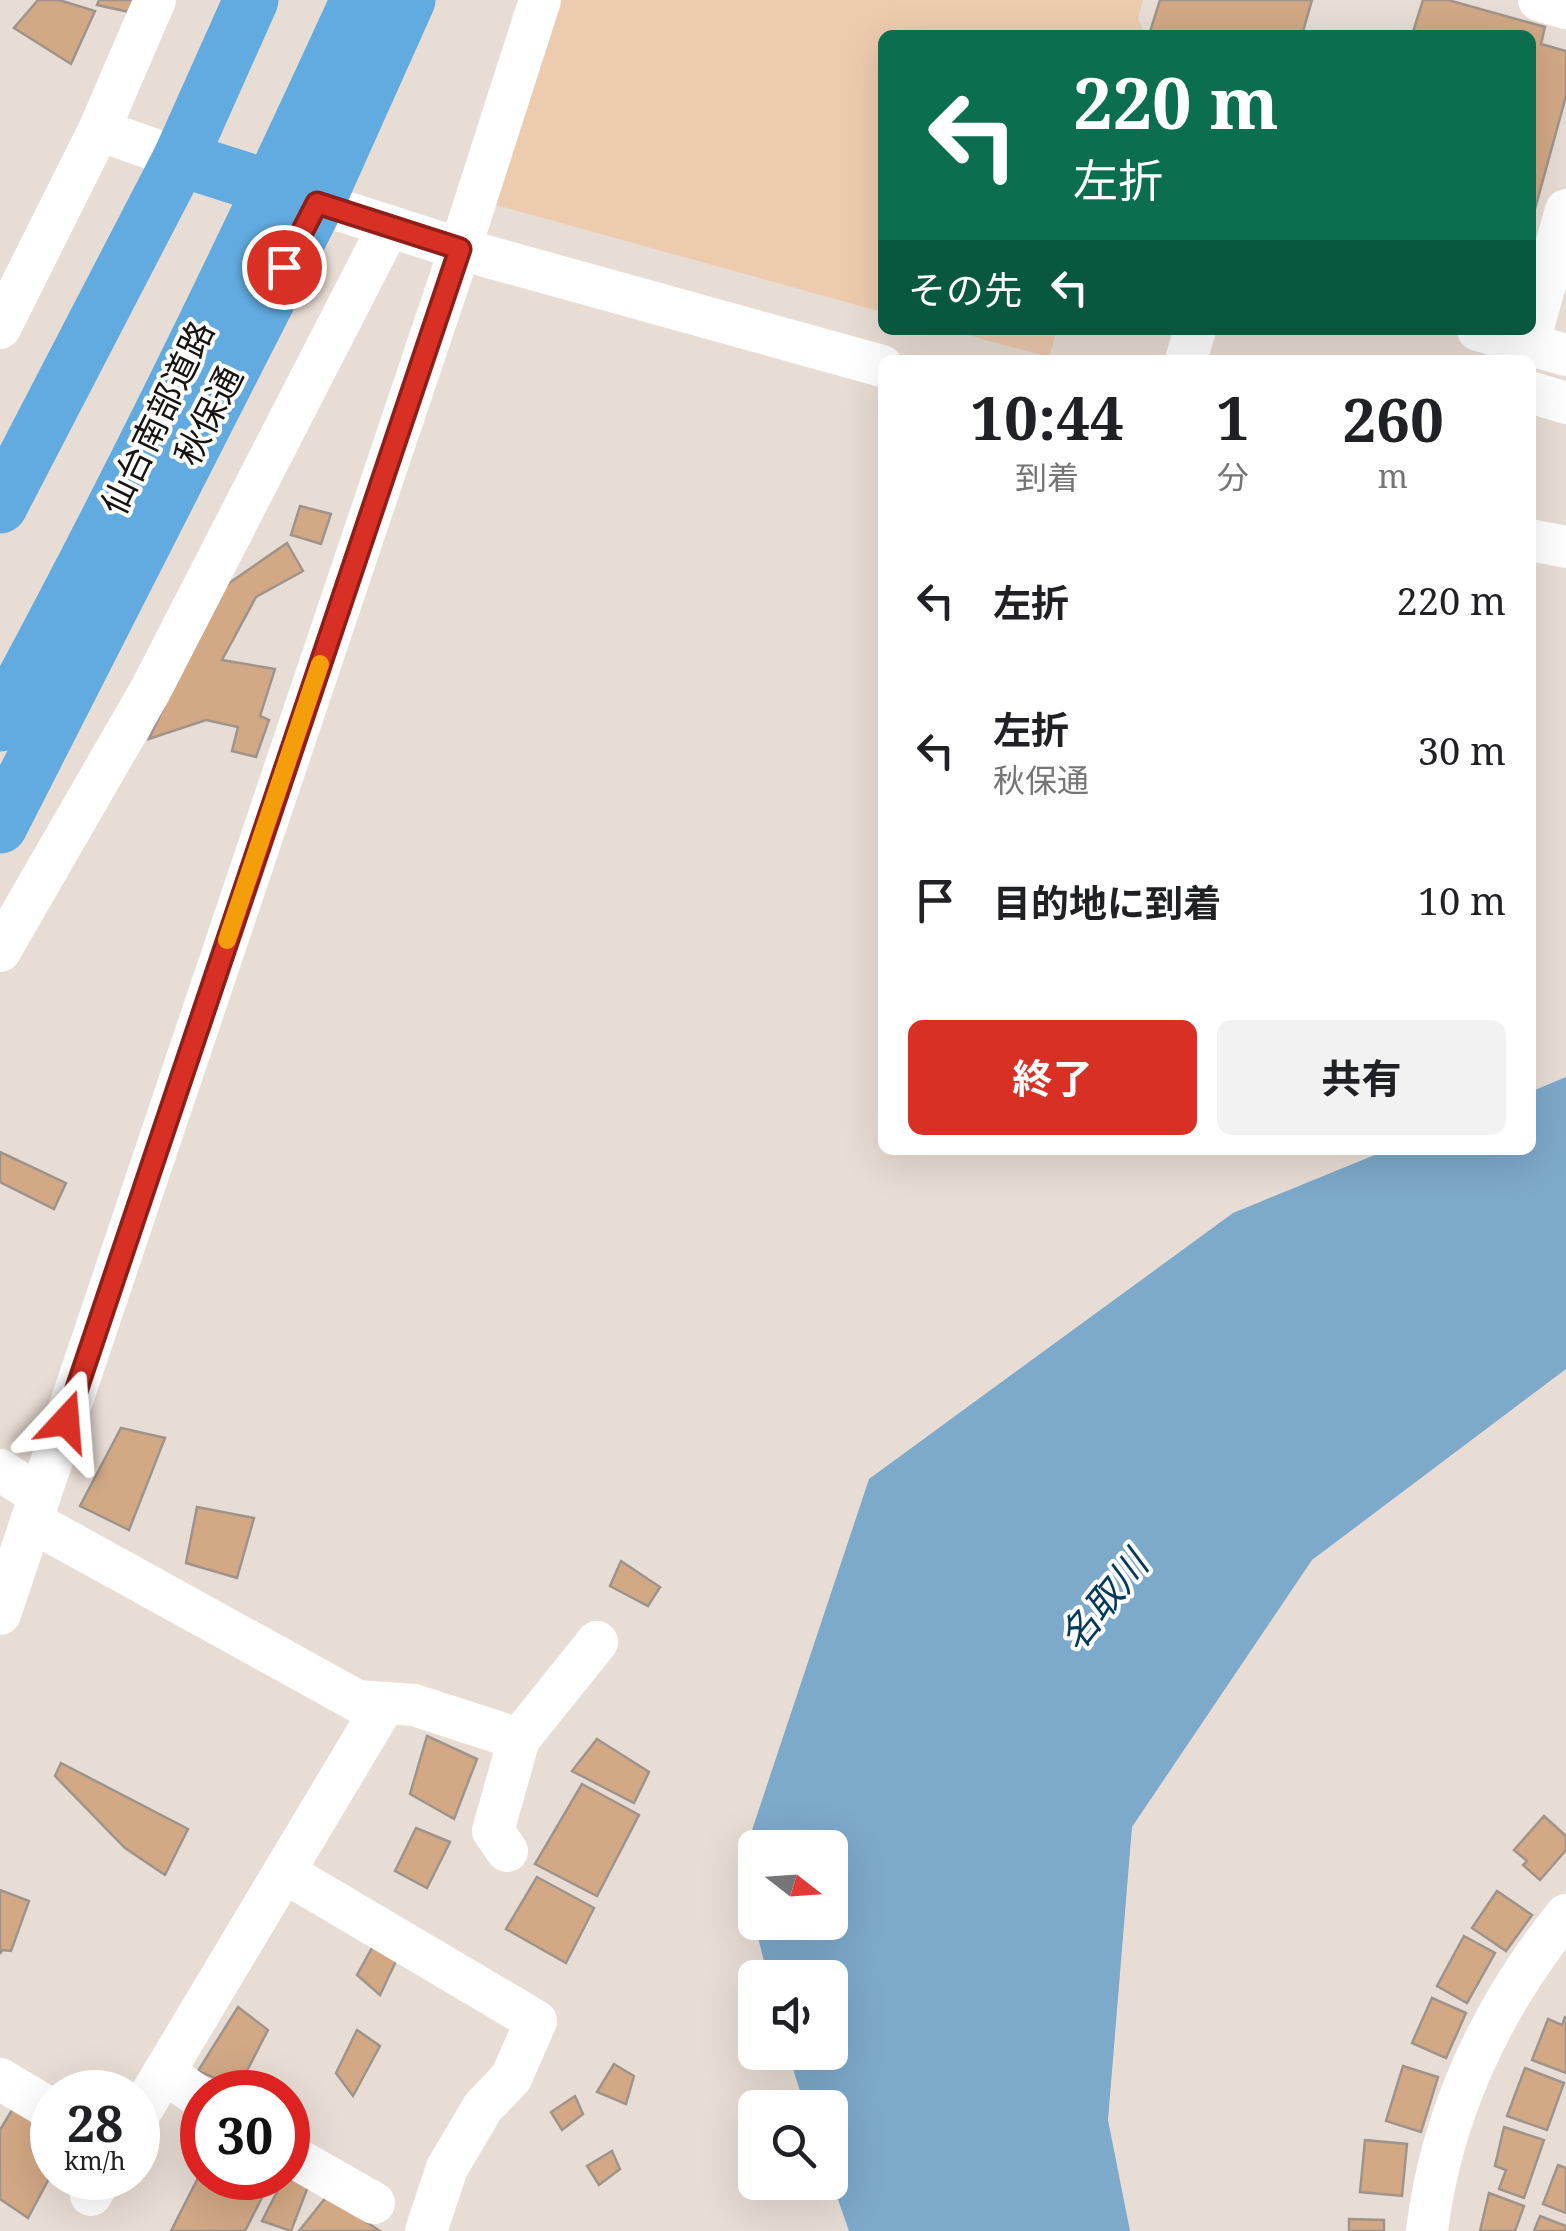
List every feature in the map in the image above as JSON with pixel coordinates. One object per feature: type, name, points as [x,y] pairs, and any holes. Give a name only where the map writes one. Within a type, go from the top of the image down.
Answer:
[{"type":"highway","points":[[0,506],[180,159],[251,0]]},
{"type":"highway","name":"仙台南部道路","points":[[0,724],[88,561],[358,0]]},
{"type":"highway","name":"秋保通","points":[[0,826],[317,203],[408,0]]},
{"type":"highway","points":[[180,159],[317,203]]},
{"type":"street","points":[[0,328],[100,130],[155,0]]},
{"type":"street","points":[[0,1614],[460,249],[540,0]]},
{"type":"street","points":[[1539,0],[1566,8]]},
{"type":"street","points":[[100,130],[180,159]]},
{"type":"street","points":[[317,203],[460,249],[878,365]]},
{"type":"street","points":[[1495,335],[1547,350],[1566,210]]},
{"type":"street","points":[[0,951],[150,691],[388,226]]},
{"type":"street","points":[[1536,394],[1566,402]]},
{"type":"street","points":[[1536,541],[1566,547]]},
{"type":"street","points":[[0,1470],[36,1508],[379,1713],[160,2079]]},
{"type":"street","points":[[507,1851],[492,1831],[519,1739],[597,1642]]},
{"type":"street","points":[[357,1701],[414,1705],[519,1739]]},
{"type":"street","points":[[284,1872],[536,2021],[511,2078],[483,2106],[448,2168],[426,2231]]},
{"type":"street","points":[[1428,2231],[1432,2189],[1467,2079],[1507,1998],[1566,1915]]},
{"type":"street","points":[[164,2072],[180,2083]]},
{"type":"street","points":[[0,2079],[30,2097]]},
{"type":"street","points":[[310,2167],[374,2203]]},
{"type":"shaded area","points":[[554,0],[1143,0],[1138,19],[1143,30],[878,30],[878,311],[489,203]]},
{"type":"shaded area","points":[[968,335],[1056,335],[1050,355]]},
{"type":"water","name":"名取川","points":[[1566,1077],[1566,1369],[1312,1560],[1132,1827],[1108,2120],[1130,2231],[849,2231],[838,2200],[848,2200],[848,2090],[800,2090],[793,2070],[848,2070],[848,1960],[764,1960],[759,1940],[848,1940],[848,1830],[752,1830],[869,1479],[1233,1213],[1375,1155],[1536,1155],[1536,1090]]},
{"type":"building","points":[[38,0],[59,0],[95,11],[71,64],[14,28]]},
{"type":"building","points":[[99,0],[133,0],[129,12],[97,5]]},
{"type":"building","points":[[1160,0],[1312,0],[1303,30],[1151,30]]},
{"type":"building","points":[[1423,0],[1448,0],[1545,27],[1541,44],[1566,51],[1566,96],[1536,205],[1536,30],[1414,30]]},
{"type":"building","points":[[300,506],[331,514],[321,544],[291,535]]},
{"type":"building","points":[[287,543],[303,571],[256,597],[222,660],[275,669],[260,716],[269,720],[256,757],[232,751],[238,727],[206,720],[149,739],[219,590]]},
{"type":"building","points":[[0,1152],[66,1183],[54,1209],[0,1182]]},
{"type":"building","points":[[121,1428],[165,1438],[129,1530],[80,1506]]},
{"type":"building","points":[[197,1507],[254,1518],[237,1578],[186,1563]]},
{"type":"building","points":[[621,1561],[660,1587],[648,1606],[610,1586]]},
{"type":"building","points":[[427,1736],[477,1759],[454,1819],[410,1794]]},
{"type":"building","points":[[597,1739],[649,1772],[634,1803],[572,1771]]},
{"type":"building","points":[[61,1763],[188,1829],[165,1875],[125,1848],[55,1776]]},
{"type":"building","points":[[582,1784],[639,1815],[597,1896],[535,1864]]},
{"type":"building","points":[[1544,1816],[1566,1836],[1566,1850],[1540,1880],[1523,1865],[1527,1861],[1514,1850]]},
{"type":"building","points":[[416,1828],[450,1842],[427,1888],[395,1871]]},
{"type":"building","points":[[537,1877],[594,1908],[566,1963],[506,1929]]},
{"type":"building","points":[[0,1890],[29,1901],[11,1951],[2,1950],[0,1954]]},
{"type":"building","points":[[1497,1891],[1532,1915],[1506,1951],[1472,1928]]},
{"type":"building","points":[[1464,1936],[1495,1953],[1467,2003],[1437,1986]]},
{"type":"building","points":[[373,1946],[398,1957],[380,1995],[357,1975]]},
{"type":"building","points":[[1432,1998],[1466,2013],[1446,2058],[1412,2043]]},
{"type":"building","points":[[238,2007],[268,2030],[247,2070],[199,2070]]},
{"type":"building","points":[[1565,2017],[1566,2073],[1532,2060],[1548,2019],[1562,2025]]},
{"type":"building","points":[[357,2030],[380,2046],[353,2096],[336,2073]]},
{"type":"building","points":[[614,2064],[634,2076],[626,2104],[597,2092]]},
{"type":"building","points":[[1403,2066],[1438,2077],[1421,2132],[1386,2121]]},
{"type":"building","points":[[1525,2068],[1564,2083],[1547,2130],[1507,2116]]},
{"type":"building","points":[[575,2096],[583,2114],[562,2130],[551,2112]]},
{"type":"building","points":[[17,2102],[30,2113],[30,2200],[38,2200],[28,2218],[0,2199],[0,2130]]},
{"type":"building","points":[[1504,2127],[1544,2140],[1524,2198],[1499,2189],[1506,2170],[1495,2166]]},
{"type":"building","points":[[1365,2140],[1407,2144],[1402,2196],[1360,2192]]},
{"type":"building","points":[[612,2151],[620,2169],[599,2185],[587,2166]]},
{"type":"building","points":[[1558,2165],[1566,2168],[1566,2213],[1543,2204]]},
{"type":"building","points":[[1489,2193],[1524,2206],[1515,2231],[1480,2231]]},
{"type":"building","points":[[327,2196],[380,2231],[299,2231]]},
{"type":"building","points":[[187,2200],[261,2200],[245,2231],[171,2231]]},
{"type":"building","points":[[273,2200],[303,2200],[291,2231],[262,2221]]},
{"type":"building","points":[[1540,2216],[1566,2226],[1566,2231],[1534,2231]]},
{"type":"building","points":[[1349,2219],[1384,2220],[1384,2231],[1349,2231]]},
{"type":"slow traffic","points":[[227,940],[320,664]]},
{"type":"route","points":[[66,1421],[460,249],[317,203],[284,267]]}]
